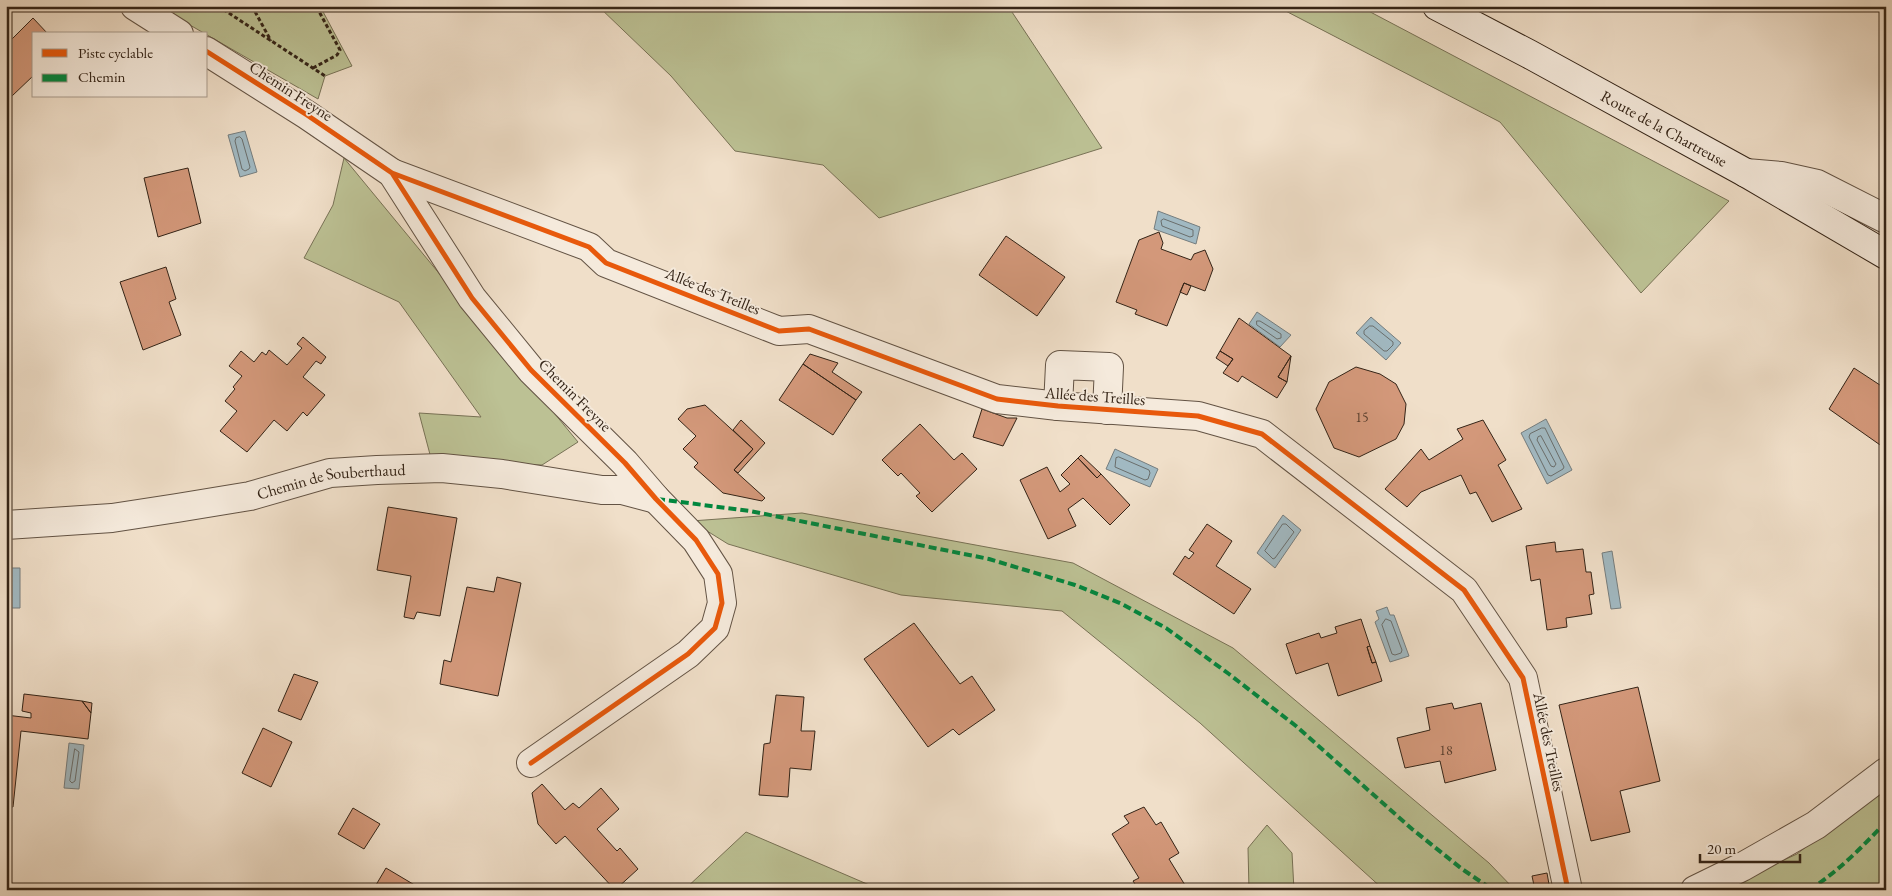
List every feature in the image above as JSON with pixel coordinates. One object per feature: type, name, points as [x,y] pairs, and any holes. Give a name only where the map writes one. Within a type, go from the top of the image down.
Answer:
[{"type":"street","points":[[135,6],[176,32]]},
{"type":"street","name":"Route de la Chartreuse","points":[[1438,6],[1746,173],[1886,255]]},
{"type":"street","name":"Chemin Freyne","points":[[208,52],[307,115],[392,173],[472,298],[531,370],[625,463],[656,499],[696,540],[718,574],[722,603],[715,628],[688,654],[531,763]]},
{"type":"street","name":"Allée des Treilles","points":[[392,173],[589,247],[606,263],[778,331],[809,329],[997,399],[1058,406],[1198,416],[1262,434],[1464,590],[1523,678],[1568,890]]},
{"type":"street","points":[[1746,173],[1781,176],[1817,184],[1886,219]]},
{"type":"street","name":"Allée des Treilles","points":[[1058,406],[1060,365],[1109,367],[1107,410]]},
{"type":"street","name":"Chemin de Souberthaud","points":[[6,525],[112,518],[250,496],[330,473],[377,470],[442,468],[502,474],[584,487],[622,490],[656,499]]},
{"type":"street","points":[[1695,890],[1742,867],[1816,825],[1886,772]]},
{"type":"path","points":[[218,6],[325,76]]},
{"type":"path","points":[[252,6],[271,41]]},
{"type":"path","points":[[313,68],[337,55],[340,50],[316,6]]},
{"type":"green space","points":[[157,6],[320,6],[352,66],[325,76],[318,99],[208,35],[208,32],[202,32]]},
{"type":"green space","points":[[598,6],[1008,6],[1102,148],[879,218],[823,165],[735,151],[671,76]]},
{"type":"green space","points":[[1276,6],[1359,6],[1729,201],[1641,293],[1500,122]]},
{"type":"green space","points":[[344,158],[578,442],[542,465],[432,462],[419,413],[481,417],[399,302],[304,258],[333,205]]},
{"type":"green space","points":[[802,513],[1073,563],[1233,648],[1489,863],[1515,890],[1384,890],[1200,723],[1062,611],[901,595],[728,544],[691,521]]},
{"type":"green space","points":[[1886,783],[1886,890],[1718,890],[1797,854]]},
{"type":"green space","points":[[1267,825],[1292,853],[1294,890],[1249,890],[1248,848]]},
{"type":"green space","points":[[746,832],[881,890],[684,890]]},
{"type":"water","points":[[245,131],[257,172],[240,177],[228,135]]},
{"type":"water","points":[[1158,211],[1200,227],[1196,244],[1154,229]]},
{"type":"water","points":[[1257,312],[1291,335],[1280,347],[1249,324]]},
{"type":"water","points":[[1371,317],[1401,343],[1386,360],[1356,333]]},
{"type":"water","points":[[1546,419],[1572,470],[1547,484],[1521,433]]},
{"type":"water","points":[[1115,449],[1158,469],[1150,487],[1106,469]]},
{"type":"water","points":[[1283,515],[1301,530],[1275,568],[1257,553]]},
{"type":"water","points":[[1612,551],[1621,608],[1611,609],[1602,553]]},
{"type":"water","points":[[6,568],[20,568],[20,608],[6,608]]},
{"type":"water","points":[[1387,607],[1390,615],[1394,615],[1409,656],[1390,662],[1375,622],[1379,619],[1376,611]]},
{"type":"water","points":[[69,743],[84,745],[79,789],[64,788]]},
{"type":"building","points":[[33,18],[46,32],[32,32],[32,77],[12,96],[6,90],[6,45]]},
{"type":"building","points":[[188,168],[201,223],[158,237],[144,178]]},
{"type":"building","points":[[1159,232],[1163,243],[1161,249],[1191,260],[1194,254],[1205,250],[1213,269],[1205,291],[1184,283],[1167,326],[1135,314],[1137,310],[1116,302],[1139,240]]},
{"type":"building","points":[[1006,236],[1065,277],[1037,316],[979,275]]},
{"type":"building","points":[[166,267],[176,299],[169,302],[181,335],[143,350],[120,282]]},
{"type":"building","points":[[1184,283],[1191,286],[1187,295],[1180,292]]},
{"type":"building","points":[[1239,318],[1291,356],[1278,377],[1287,382],[1277,398],[1242,376],[1238,382],[1223,373],[1233,359],[1220,351]]},
{"type":"building","points":[[303,337],[326,357],[321,364],[316,361],[303,377],[325,395],[307,416],[303,412],[287,431],[274,420],[247,452],[220,431],[237,411],[225,401],[235,389],[233,387],[242,376],[229,366],[241,351],[254,362],[262,352],[266,355],[269,350],[287,365],[302,348],[297,344]]},
{"type":"building","points":[[1220,351],[1233,359],[1228,366],[1216,358]]},
{"type":"building","points":[[810,354],[838,363],[832,372],[862,392],[856,400],[803,364]]},
{"type":"building","points":[[1291,356],[1287,382],[1278,377]]},
{"type":"building","points":[[803,364],[856,400],[833,435],[779,400]]},
{"type":"building","points":[[1356,367],[1380,374],[1396,384],[1406,404],[1404,424],[1396,439],[1359,457],[1334,448],[1316,409],[1329,382]]},
{"type":"building","points":[[1854,368],[1886,389],[1886,443],[1883,447],[1829,409]]},
{"type":"building","points":[[705,405],[753,449],[734,470],[765,498],[762,501],[723,493],[694,467],[698,463],[683,449],[696,436],[678,419],[687,409]]},
{"type":"building","points":[[982,409],[1007,418],[1017,418],[1003,446],[973,437]]},
{"type":"building","points":[[741,420],[765,443],[738,473],[734,470],[753,449],[733,430]]},
{"type":"building","points":[[1483,420],[1506,460],[1498,465],[1522,509],[1492,522],[1476,492],[1470,494],[1461,475],[1421,492],[1407,507],[1385,489],[1421,449],[1429,460],[1463,439],[1457,429]]},
{"type":"building","points":[[920,424],[954,460],[962,453],[977,469],[932,512],[916,496],[920,493],[901,473],[898,476],[882,460]]},
{"type":"building","points":[[1081,455],[1101,474],[1097,478],[1078,458]]},
{"type":"building","points":[[1078,458],[1097,478],[1101,474],[1130,505],[1110,525],[1083,498],[1068,509],[1076,526],[1048,539],[1020,480],[1047,467],[1060,492],[1070,484],[1061,475]]},
{"type":"building","points":[[388,507],[457,518],[440,616],[417,612],[414,619],[404,617],[411,576],[377,570]]},
{"type":"building","points":[[1207,524],[1232,541],[1216,566],[1251,589],[1234,614],[1173,574],[1185,556],[1189,559],[1194,553],[1189,550]]},
{"type":"building","points":[[1555,542],[1556,552],[1583,549],[1586,572],[1591,572],[1594,594],[1589,595],[1592,614],[1566,618],[1567,627],[1547,630],[1540,579],[1531,581],[1526,546]]},
{"type":"building","points":[[497,577],[521,583],[498,696],[440,684],[444,660],[451,662],[467,587],[494,592]]},
{"type":"building","points":[[1361,619],[1370,646],[1367,647],[1372,663],[1376,662],[1382,681],[1338,696],[1328,663],[1296,674],[1286,644],[1319,633],[1321,638],[1337,633],[1335,627]]},
{"type":"building","points":[[914,623],[960,684],[972,676],[995,710],[959,735],[953,729],[928,747],[864,659]]},
{"type":"building","points":[[1370,646],[1376,662],[1372,663],[1367,647]]},
{"type":"building","points":[[294,674],[318,682],[301,720],[278,711]]},
{"type":"building","points":[[1638,687],[1660,781],[1620,791],[1630,832],[1591,841],[1559,705]]},
{"type":"building","points":[[24,694],[82,701],[91,713],[88,739],[21,731],[13,807],[6,806],[6,715],[31,718],[31,713],[22,711]]},
{"type":"building","points":[[776,695],[804,697],[801,731],[815,731],[811,770],[790,768],[788,797],[759,795],[764,744],[770,743]]},
{"type":"building","points":[[82,701],[92,703],[91,713]]},
{"type":"building","points":[[1452,703],[1454,709],[1481,703],[1496,770],[1445,783],[1440,761],[1405,768],[1397,738],[1430,730],[1426,708]]},
{"type":"building","points":[[263,728],[292,742],[271,787],[242,773]]},
{"type":"building","points":[[542,784],[565,810],[573,803],[579,808],[601,788],[619,809],[597,829],[617,851],[620,848],[638,869],[615,890],[565,836],[556,844],[538,824],[532,793]]},
{"type":"building","points":[[1144,807],[1156,825],[1161,822],[1179,853],[1169,859],[1188,890],[1139,890],[1133,881],[1139,878],[1112,834],[1129,823],[1124,816]]},
{"type":"building","points":[[353,808],[380,824],[364,849],[338,834]]},
{"type":"building","points":[[386,868],[423,890],[373,890]]},
{"type":"building","points":[[1547,873],[1550,890],[1535,890],[1532,876]]},
{"type":"marked path","points":[[657,499],[750,511],[989,559],[1075,585],[1122,604],[1166,628],[1229,674],[1296,726],[1412,829],[1462,869],[1493,890]]},
{"type":"marked path","points":[[1809,890],[1840,867],[1886,822]]},
{"type":"cycle path","points":[[208,52],[307,115],[392,173],[472,298],[531,370],[625,463],[656,499],[696,540],[718,574],[722,603],[715,628],[688,654],[531,763]]},
{"type":"cycle path","points":[[392,173],[589,247],[606,263],[779,331],[809,329],[997,399],[1058,406],[1198,416],[1262,434],[1464,590],[1523,678],[1568,890]]}]
